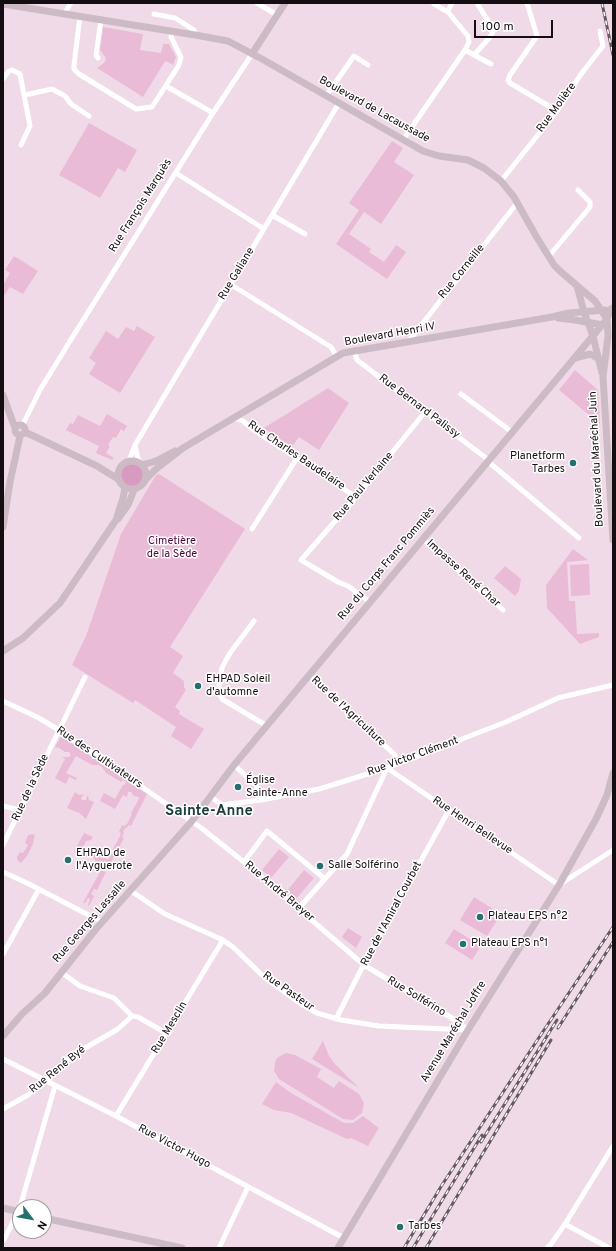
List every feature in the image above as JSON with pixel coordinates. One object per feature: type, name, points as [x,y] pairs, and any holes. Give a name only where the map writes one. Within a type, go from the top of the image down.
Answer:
[{"type":"main road","name":"Rue François Marquès","points":[[252,54],[285,3]]},
{"type":"main road","name":"Boulevard de Lacaussade","points":[[3,4],[228,41],[403,140],[431,154],[464,158],[472,161],[501,181],[510,191],[549,256],[561,272],[595,301],[609,316]]},
{"type":"main road","name":"Boulevard de Lacaussade","points":[[576,285],[588,322]]},
{"type":"main road","points":[[569,313],[577,306],[580,295]]},
{"type":"main road","name":"Boulevard Henri IV","points":[[146,479],[183,448],[343,354],[552,318],[569,313],[602,310]]},
{"type":"main road","name":"Boulevard Henri IV","points":[[552,318],[588,322],[609,316]]},
{"type":"main road","name":"Rue du Corps Franc Pommiès","points":[[192,821],[234,765],[609,316]]},
{"type":"main road","name":"Boulevard du Maréchal Juin","points":[[609,316],[603,378],[613,540]]},
{"type":"main road","name":"Boulevard du Maréchal Juin","points":[[588,322],[593,336],[603,378]]},
{"type":"main road","points":[[575,358],[590,354],[598,359]]},
{"type":"main road","points":[[3,394],[21,430],[97,466],[118,479],[125,488],[134,490],[142,486],[146,479],[146,471],[140,464],[129,462],[122,465],[118,479]]},
{"type":"main road","points":[[3,527],[10,482],[21,430]]},
{"type":"main road","name":"Boulevard Henri IV","points":[[140,464],[156,461],[174,451],[183,448]]},
{"type":"main road","points":[[97,466],[112,470],[120,469]]},
{"type":"main road","points":[[116,520],[124,498],[125,488]]},
{"type":"main road","points":[[3,651],[23,638],[60,603],[116,520],[128,505],[134,490]]},
{"type":"main road","points":[[558,885],[596,819],[607,795],[612,777]]},
{"type":"main road","name":"Rue Georges Lassalle","points":[[3,1036],[22,1014],[45,993],[102,922],[192,821]]},
{"type":"main road","name":"Avenue Maréchal Joffre","points":[[338,1248],[468,1030],[558,885]]},
{"type":"main road","points":[[52,1220],[182,1248]]},
{"type":"street","points":[[64,14],[71,3]]},
{"type":"street","points":[[257,3],[277,15]]},
{"type":"street","points":[[448,12],[448,9],[452,3]]},
{"type":"street","points":[[527,3],[537,36],[508,80],[510,83],[557,111]]},
{"type":"street","points":[[403,140],[469,42],[468,36],[448,12],[434,4]]},
{"type":"street","points":[[474,55],[490,37],[494,30],[478,4]]},
{"type":"street","points":[[154,14],[175,18],[194,30],[195,35]]},
{"type":"street","points":[[80,16],[74,69],[79,74],[136,109],[152,107],[179,65],[180,57],[171,37],[172,31]]},
{"type":"street","points":[[98,58],[96,55],[101,20]]},
{"type":"street","name":"Rue Molière","points":[[501,181],[557,111],[581,74],[603,46],[600,31]]},
{"type":"street","points":[[465,50],[491,64]]},
{"type":"street","name":"Rue François Marquès","points":[[21,430],[40,390],[213,113],[252,54]]},
{"type":"street","points":[[326,96],[354,56],[368,65]]},
{"type":"street","points":[[3,79],[9,71],[12,70],[20,74],[30,126],[21,145]]},
{"type":"street","points":[[166,86],[213,113]]},
{"type":"street","points":[[25,95],[52,89],[65,96],[71,104],[89,116]]},
{"type":"street","name":"Rue Galiane","points":[[129,462],[135,445],[339,103]]},
{"type":"street","points":[[176,173],[264,229]]},
{"type":"street","points":[[549,256],[590,207],[590,202],[578,190]]},
{"type":"street","name":"Rue Corneille","points":[[408,342],[518,203]]},
{"type":"street","points":[[272,215],[305,234]]},
{"type":"street","points":[[230,284],[331,347],[337,357]]},
{"type":"street","name":"Rue Bernard Palissy","points":[[354,351],[357,360],[489,460],[491,464],[579,538]]},
{"type":"street","points":[[461,394],[512,432]]},
{"type":"street","name":"Rue Paul Verlaine","points":[[370,602],[348,586],[338,582],[301,560],[356,497],[425,412]]},
{"type":"street","name":"Rue Charles Baudelaire","points":[[235,418],[243,421],[255,431],[356,497]]},
{"type":"street","points":[[606,431],[613,437]]},
{"type":"street","points":[[135,445],[140,464]]},
{"type":"street","points":[[252,529],[297,458]]},
{"type":"street","name":"Impasse René Char","points":[[423,539],[503,610]]},
{"type":"street","points":[[254,620],[230,653],[222,668],[219,693],[222,699],[267,726]]},
{"type":"street","name":"Rue de l'Agriculture","points":[[309,675],[395,755],[396,759],[388,767]]},
{"type":"street","name":"Rue de la Sède","points":[[3,845],[85,677]]},
{"type":"street","name":"Rue Victor Clément","points":[[210,796],[222,805],[261,800],[319,788],[388,767],[506,722],[558,698],[613,685]]},
{"type":"street","name":"Rue des Cultivateurs","points":[[3,701],[59,730],[192,821]]},
{"type":"street","points":[[234,765],[256,785],[261,800]]},
{"type":"street","points":[[299,908],[347,854],[388,767]]},
{"type":"street","name":"Rue Henri Bellevue","points":[[388,767],[558,885]]},
{"type":"street","points":[[3,806],[20,810]]},
{"type":"street","name":"Rue de l'Amiral Courbet","points":[[336,1019],[449,810]]},
{"type":"street","name":"Rue André Breyer","points":[[192,821],[299,908],[364,965]]},
{"type":"street","points":[[244,862],[267,831],[325,879]]},
{"type":"street","name":"Avenue Maréchal Joffre","points":[[558,885],[613,850]]},
{"type":"street","points":[[3,872],[102,922]]},
{"type":"street","points":[[3,954],[39,889]]},
{"type":"street","name":"Rue Pasteur","points":[[131,891],[165,914],[223,940],[233,947],[265,978],[282,991],[317,1013],[336,1019],[379,1026],[468,1030]]},
{"type":"street","name":"Rue Mesclin","points":[[116,1116],[223,940]]},
{"type":"street","name":"Rue Solférino","points":[[364,965],[455,1020],[468,1030]]},
{"type":"street","points":[[61,972],[80,986],[114,998],[132,1016],[138,1017],[166,1033]]},
{"type":"street","name":"Rue René Byé","points":[[3,1110],[28,1095],[73,1055],[118,1029],[132,1016]]},
{"type":"street","name":"Rue Victor Hugo","points":[[3,1059],[116,1116],[344,1238]]},
{"type":"street","points":[[23,1199],[55,1086]]},
{"type":"street","points":[[547,1248],[565,1224],[613,1146]]},
{"type":"street","points":[[219,1248],[248,1187]]},
{"type":"street","points":[[565,1224],[609,1248]]},
{"type":"street","points":[[4,1240],[12,1225]]},
{"type":"green space","points":[[103,27],[143,34],[140,50],[161,53],[163,44],[169,44],[176,57],[173,65],[166,61],[164,63],[143,97],[97,68],[105,62],[106,58],[100,50]]},
{"type":"green space","points":[[89,123],[137,150],[125,172],[118,168],[100,198],[59,175]]},
{"type":"green space","points":[[392,141],[403,148],[394,162],[414,175],[381,224],[364,212],[349,234],[371,249],[369,252],[384,262],[396,245],[406,252],[387,279],[336,244],[359,210],[349,203]]},
{"type":"green space","points":[[14,256],[38,271],[23,294],[10,287],[3,297],[3,285],[10,273],[5,270]]},
{"type":"green space","points":[[137,326],[155,337],[120,393],[89,374],[96,363],[89,358],[106,331],[118,339],[126,327],[134,331]]},
{"type":"green space","points":[[575,370],[598,390],[600,424],[559,390]]},
{"type":"green space","points":[[328,388],[349,403],[319,450],[299,437],[292,447],[264,428]]},
{"type":"green space","points":[[107,414],[127,426],[124,431],[121,429],[116,438],[113,437],[108,445],[110,446],[106,453],[114,458],[112,460],[96,453],[99,446],[66,430],[70,423],[73,424],[78,415],[100,426]]},
{"type":"green space","name":"Cimetière de la Sède","points":[[159,474],[245,529],[170,647],[183,656],[173,673],[184,681],[184,687],[186,690],[175,707],[180,711],[179,714],[204,729],[191,749],[171,736],[176,727],[135,700],[133,703],[72,665],[86,636],[121,534],[156,475]]},
{"type":"green space","points":[[573,549],[588,560],[567,562],[569,601],[575,601],[577,634],[599,633],[599,637],[580,644],[547,608],[546,585]]},
{"type":"green space","points":[[589,564],[590,595],[571,596],[570,565]]},
{"type":"green space","points":[[505,566],[521,579],[519,591],[515,596],[494,578]]},
{"type":"green space","points":[[62,737],[147,794],[131,826],[129,825],[123,831],[124,833],[122,837],[124,838],[107,870],[95,864],[95,860],[92,857],[88,856],[84,858],[74,851],[84,833],[93,837],[91,840],[86,841],[83,847],[84,849],[102,858],[108,859],[120,836],[121,833],[119,832],[122,825],[124,826],[127,824],[139,797],[134,796],[131,792],[128,792],[127,797],[123,795],[115,809],[100,801],[104,793],[115,799],[126,782],[123,780],[121,782],[106,773],[99,765],[92,765],[76,756],[66,773],[77,778],[76,780],[69,777],[66,784],[55,778],[65,759],[62,757],[69,757],[71,755],[69,752],[65,752],[58,747],[55,747]]},
{"type":"green space","points":[[75,792],[79,795],[84,794],[81,798],[82,800],[86,800],[88,796],[89,800],[94,802],[86,819],[79,813],[67,808]]},
{"type":"green space","points":[[28,835],[35,835],[33,844],[27,856],[21,863],[18,861],[17,857],[20,852],[23,853],[28,845],[25,843]]},
{"type":"green space","points":[[279,849],[289,857],[271,878],[262,870]]},
{"type":"green space","points":[[101,870],[106,872],[97,890],[94,889],[91,894],[94,896],[89,906],[90,899],[88,898],[85,903],[83,903]]},
{"type":"green space","points":[[304,870],[314,878],[296,899],[287,891]]},
{"type":"green space","name":"Plateau EPS n°2","points":[[474,897],[501,914],[487,936],[460,920]]},
{"type":"green space","points":[[348,928],[362,937],[356,948],[342,937]]},
{"type":"green space","name":"Plateau EPS n°1","points":[[454,929],[481,946],[472,960],[445,943]]},
{"type":"green space","points":[[323,1041],[329,1056],[335,1064],[359,1088],[312,1059]]},
{"type":"green space","points":[[286,1053],[295,1055],[321,1069],[317,1077],[334,1088],[339,1081],[359,1094],[364,1103],[362,1113],[353,1120],[343,1119],[279,1079],[274,1071],[275,1062],[277,1058]]},
{"type":"green space","points":[[276,1082],[291,1093],[344,1123],[353,1123],[363,1116],[379,1128],[368,1146],[351,1138],[347,1139],[291,1113],[274,1110],[262,1104]]},
{"type":"shaded area","points":[[132,464],[140,468],[144,476],[140,484],[132,488],[124,484],[120,476],[124,468]]},
{"type":"railway","points":[[602,3],[613,55]]},
{"type":"railway","points":[[404,1248],[442,1185],[613,927]]},
{"type":"railway","points":[[558,1028],[613,942]]},
{"type":"railway","points":[[481,1142],[557,1020]]},
{"type":"railway","points":[[426,1248],[551,1040]]},
{"type":"railway","points":[[413,1248],[482,1135]]},
{"type":"place","name":"Planetform Tarbes","points":[[573,463]]},
{"type":"place","name":"EHPAD Soleil d'automne","points":[[198,686]]},
{"type":"place","name":"Église Sainte-Anne","points":[[238,787]]},
{"type":"place","name":"EHPAD de l'Ayguerote","points":[[68,860]]},
{"type":"place","name":"Salle Solférino","points":[[320,866]]},
{"type":"place","name":"Plateau EPS n°2","points":[[480,917]]},
{"type":"place","name":"Plateau EPS n°1","points":[[463,944]]},
{"type":"place","name":"Tarbes","points":[[400,1227]]},
{"type":"district","name":"Sainte-Anne","points":[[209,812]]}]
